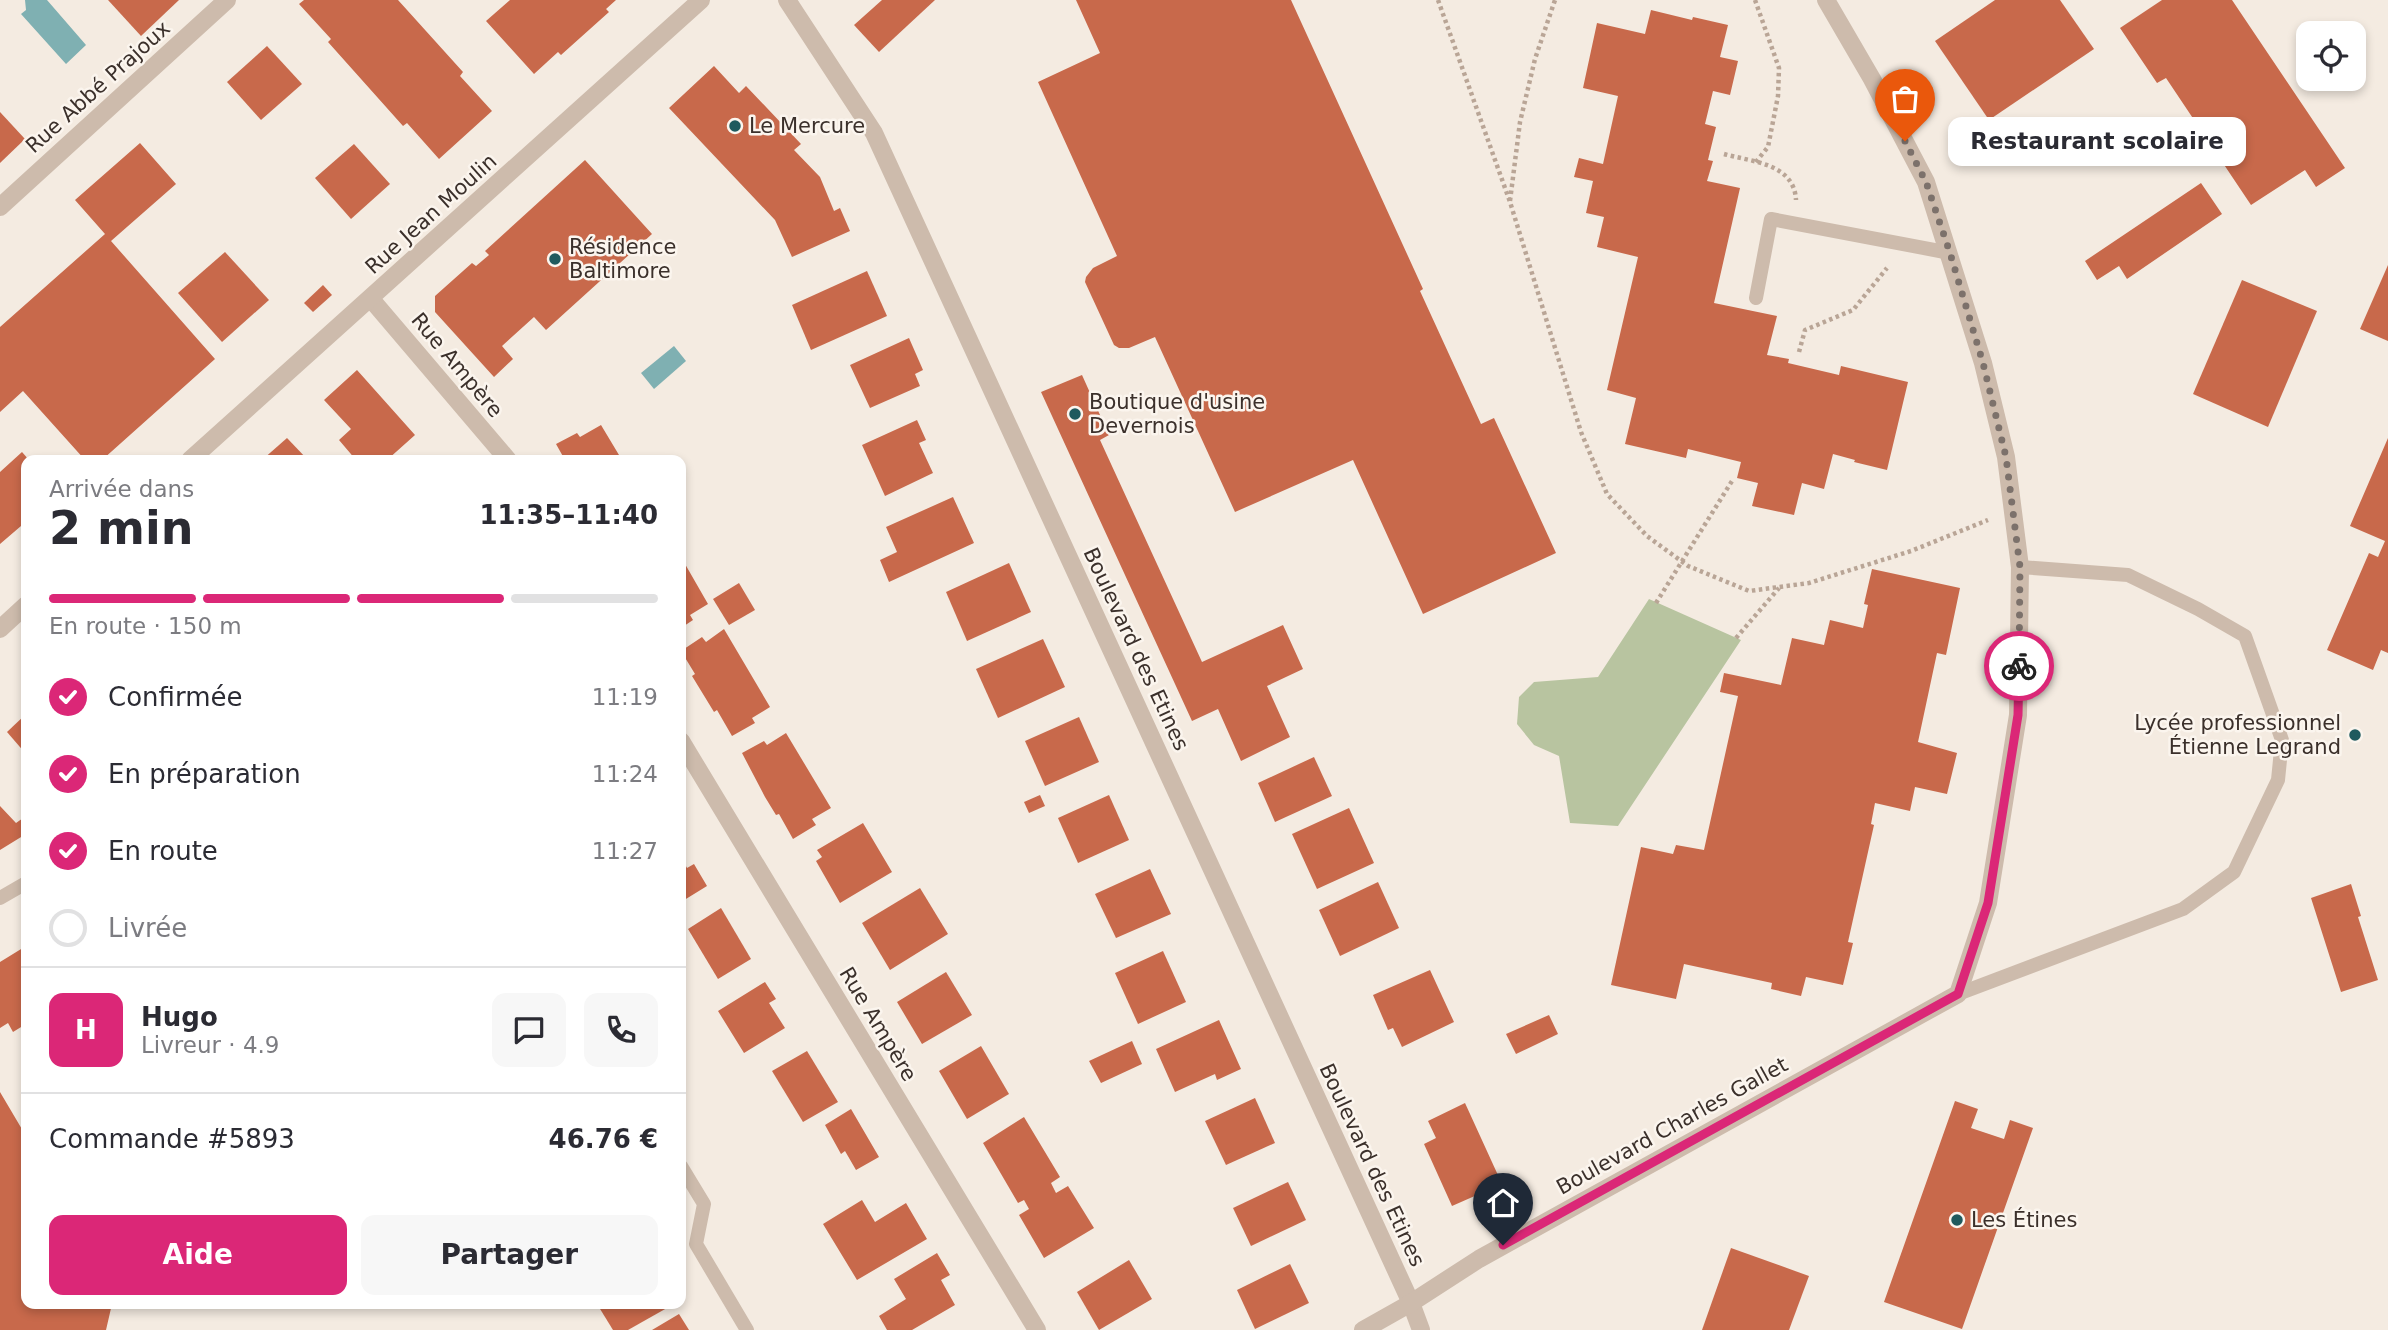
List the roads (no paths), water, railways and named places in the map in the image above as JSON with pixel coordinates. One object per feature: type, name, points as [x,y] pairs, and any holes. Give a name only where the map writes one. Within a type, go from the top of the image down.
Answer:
[{"type":"street","name":"Rue Abbé Prajoux","points":[[0,207],[227,0]]},
{"type":"street","name":"Rue Jean Moulin","points":[[196,455],[701,0]]},
{"type":"street","name":"Boulevard des Etines","points":[[787,0],[874,133],[1411,1303],[1420,1330]]},
{"type":"street","points":[[1826,0],[1872,79],[1926,182],[1983,363],[2006,457],[2020,567],[2018,715],[1988,903],[1958,994]]},
{"type":"street","name":"Rue Ampère","points":[[371,299],[504,455]]},
{"type":"street","points":[[0,629],[21,610]]},
{"type":"street","name":"Rue Ampère","points":[[686,749],[1037,1330]]},
{"type":"street","name":"Boulevard Charles Gallet","points":[[1411,1303],[1479,1259],[1958,994]]},
{"type":"street","points":[[1363,1330],[1411,1303]]},
{"type":"lane","points":[[1756,298],[1771,219],[1950,253]]},
{"type":"lane","name":"Boulevard Charles Gallet","points":[[1958,994],[2183,909],[2234,872],[2278,779],[2283,740],[2245,636],[2198,609],[2128,575],[2020,567]]},
{"type":"lane","points":[[0,898],[21,886]]},
{"type":"lane","points":[[686,1174],[704,1204],[696,1244],[747,1330]]},
{"type":"water","points":[[25,0],[47,0],[86,45],[66,64],[21,14],[26,10]]},
{"type":"water","points":[[674,346],[686,361],[654,389],[641,373]]},
{"type":"place","name":"Le Mercure","points":[[735,126]]},
{"type":"place","name":"Restaurant scolaire","points":[[1905,141]]},
{"type":"place","name":"Résidence Baltimore","points":[[555,259]]},
{"type":"place","name":"Boutique d'usine Devernois","points":[[1075,414]]},
{"type":"place","name":"Lycée professionnel Étienne Legrand","points":[[2355,735]]},
{"type":"place","name":"Les Étines","points":[[1957,1220]]}]
